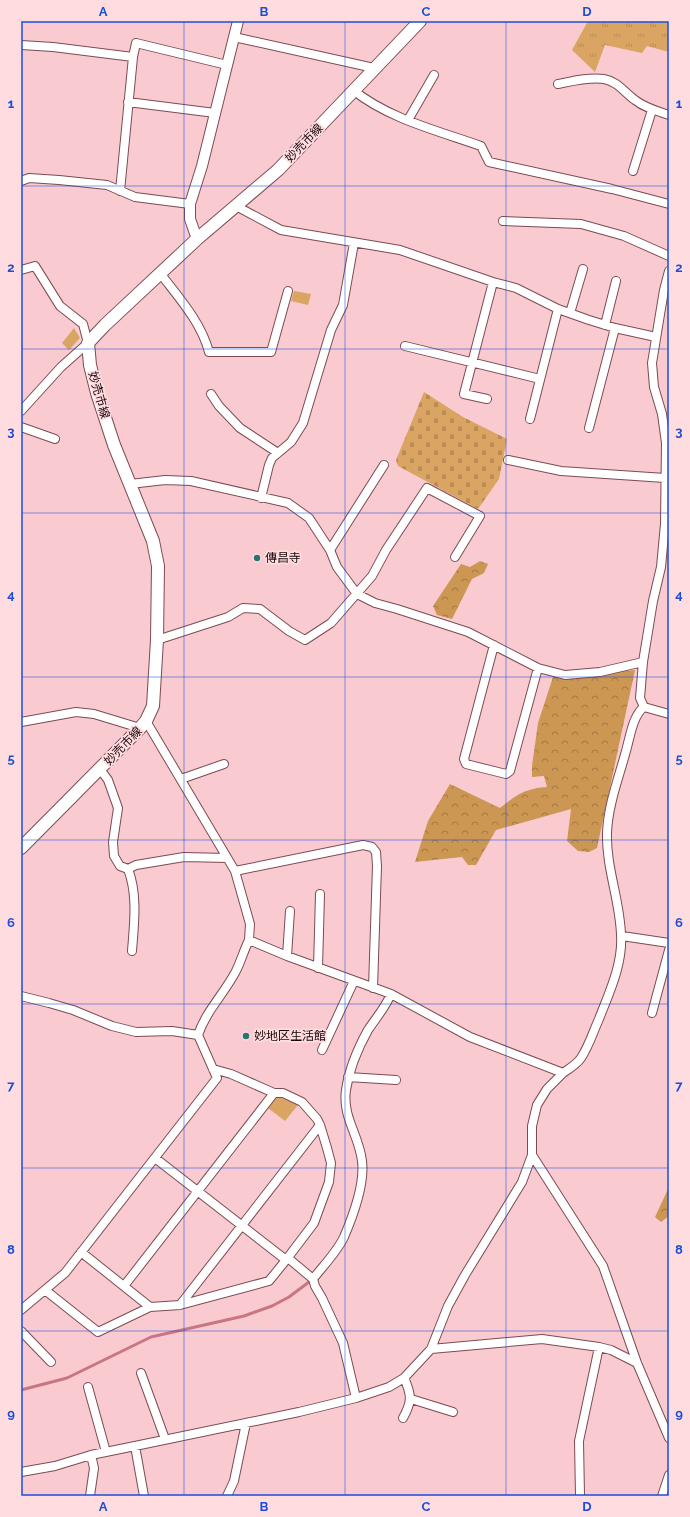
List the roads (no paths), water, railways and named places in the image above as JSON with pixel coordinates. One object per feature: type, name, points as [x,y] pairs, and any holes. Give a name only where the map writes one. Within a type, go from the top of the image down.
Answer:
[{"type":"main road","name":"妙売市線","points":[[21,848],[143,724],[153,706],[157,640],[158,566],[152,541],[114,445],[97,393],[90,366],[88,343],[105,325],[197,239],[278,170],[420,21]]},
{"type":"street","points":[[197,239],[190,219],[190,204],[202,166],[238,21]]},
{"type":"street","points":[[234,37],[374,68]]},
{"type":"street","points":[[120,190],[128,102],[136,43],[227,65]]},
{"type":"street","points":[[21,45],[52,47],[133,57]]},
{"type":"street","points":[[408,120],[434,75]]},
{"type":"street","points":[[558,84],[592,78],[605,79],[613,82],[636,101],[652,110],[669,115]]},
{"type":"street","points":[[353,90],[365,99],[408,120],[481,146],[489,162],[612,189],[669,204]]},
{"type":"street","points":[[128,102],[215,112]]},
{"type":"street","points":[[633,171],[652,110]]},
{"type":"street","points":[[21,172],[25,180],[59,180],[107,185],[135,197],[190,204]]},
{"type":"street","points":[[236,206],[281,230],[400,250],[493,282],[516,288],[558,309],[605,325],[656,337]]},
{"type":"street","points":[[503,221],[582,224],[624,236],[669,256]]},
{"type":"street","points":[[261,498],[272,458],[291,442],[303,423],[331,330],[343,305],[354,243]]},
{"type":"street","points":[[21,270],[35,266],[60,306],[83,324],[88,343],[61,367],[21,410]]},
{"type":"street","points":[[570,313],[583,269]]},
{"type":"street","points":[[644,707],[640,698],[643,662],[653,601],[661,567],[665,524],[666,443],[662,414],[654,387],[652,363],[656,337],[667,290],[669,271]]},
{"type":"street","points":[[160,273],[188,309],[206,339],[209,352],[271,352],[288,291]]},
{"type":"street","points":[[605,325],[616,281]]},
{"type":"street","points":[[487,399],[464,394],[493,282]]},
{"type":"street","points":[[530,419],[558,309]]},
{"type":"street","points":[[589,428],[615,328]]},
{"type":"street","points":[[406,346],[540,380]]},
{"type":"street","points":[[211,394],[219,406],[240,428],[278,453]]},
{"type":"street","points":[[21,427],[55,439]]},
{"type":"street","points":[[508,460],[561,471],[665,478]]},
{"type":"street","points":[[330,550],[384,466]]},
{"type":"street","points":[[130,484],[165,480],[191,481],[288,503],[309,518],[330,550],[337,567],[357,594],[375,603],[468,632],[538,668],[565,674],[600,672],[643,662]]},
{"type":"street","points":[[157,640],[228,616],[243,608],[260,609],[289,631],[305,640],[331,623],[372,576],[386,550],[427,488],[480,516],[455,557]]},
{"type":"street","points":[[494,645],[464,759],[466,764],[506,774],[510,771],[538,668]]},
{"type":"street","points":[[644,707],[669,714]]},
{"type":"street","points":[[21,1472],[55,1466],[106,1452],[246,1423],[356,1398],[389,1387],[404,1378],[431,1349],[448,1306],[465,1275],[522,1182],[532,1155],[532,1126],[537,1105],[547,1088],[580,1060],[588,1046],[619,963],[622,936],[616,898],[607,858],[607,832],[611,805],[628,742],[637,716],[640,710],[644,707]]},
{"type":"street","points":[[21,722],[76,712],[94,714],[143,724],[181,779],[235,871],[250,924],[249,940],[235,972],[201,1025],[198,1035],[217,1078],[65,1273],[21,1310]]},
{"type":"street","points":[[181,779],[224,764]]},
{"type":"street","points":[[100,768],[108,780],[118,808],[113,842],[114,856],[120,866],[128,869],[133,880],[134,915],[132,951]]},
{"type":"street","points":[[235,871],[363,845],[372,847],[376,852],[377,866],[373,988]]},
{"type":"street","points":[[128,869],[136,865],[184,858],[227,858]]},
{"type":"street","points":[[318,968],[320,894]]},
{"type":"street","points":[[287,956],[290,911]]},
{"type":"street","points":[[622,936],[669,943]]},
{"type":"street","points":[[249,940],[318,968],[391,994],[470,1037],[563,1073]]},
{"type":"street","points":[[652,1013],[669,950]]},
{"type":"street","points":[[322,1050],[354,980]]},
{"type":"street","points":[[356,1398],[343,1343],[315,1286],[314,1279],[343,1238],[361,1190],[362,1161],[354,1131],[346,1113],[348,1077],[367,1032],[379,1014],[386,1007],[391,994]]},
{"type":"street","points":[[21,996],[61,1006],[112,1026],[136,1032],[172,1030],[198,1035]]},
{"type":"street","points":[[45,1290],[98,1332],[150,1307],[180,1305],[269,1281],[287,1259],[314,1223],[329,1182],[331,1163],[320,1125],[302,1102],[282,1093],[274,1092],[213,1068]]},
{"type":"street","points":[[348,1077],[396,1080]]},
{"type":"street","points":[[124,1286],[274,1092]]},
{"type":"street","points":[[180,1305],[320,1125]]},
{"type":"street","points":[[532,1155],[603,1266],[637,1363],[669,1438]]},
{"type":"street","points":[[155,1158],[241,1225],[314,1279]]},
{"type":"street","points":[[81,1252],[150,1307]]},
{"type":"street","points":[[21,1331],[50,1362]]},
{"type":"street","points":[[431,1349],[542,1339],[611,1350],[637,1363]]},
{"type":"street","points":[[580,1496],[579,1441],[598,1347]]},
{"type":"street","points":[[141,1373],[165,1439]]},
{"type":"street","points":[[403,1418],[409,1407],[411,1399],[409,1389],[404,1378]]},
{"type":"street","points":[[88,1387],[106,1452]]},
{"type":"street","points":[[411,1399],[453,1412]]},
{"type":"street","points":[[227,1496],[234,1480],[246,1423]]},
{"type":"street","points":[[135,1446],[144,1496]]},
{"type":"street","points":[[90,1496],[94,1468],[91,1456]]},
{"type":"street","points":[[662,1496],[669,1475]]},
{"type":"waterway","points":[[21,1390],[67,1378],[151,1337],[244,1316],[272,1306],[289,1297],[309,1282]]},
{"type":"place","name":"傳昌寺","points":[[257,558]]},
{"type":"place","name":"妙地区生活館","points":[[246,1036]]}]
